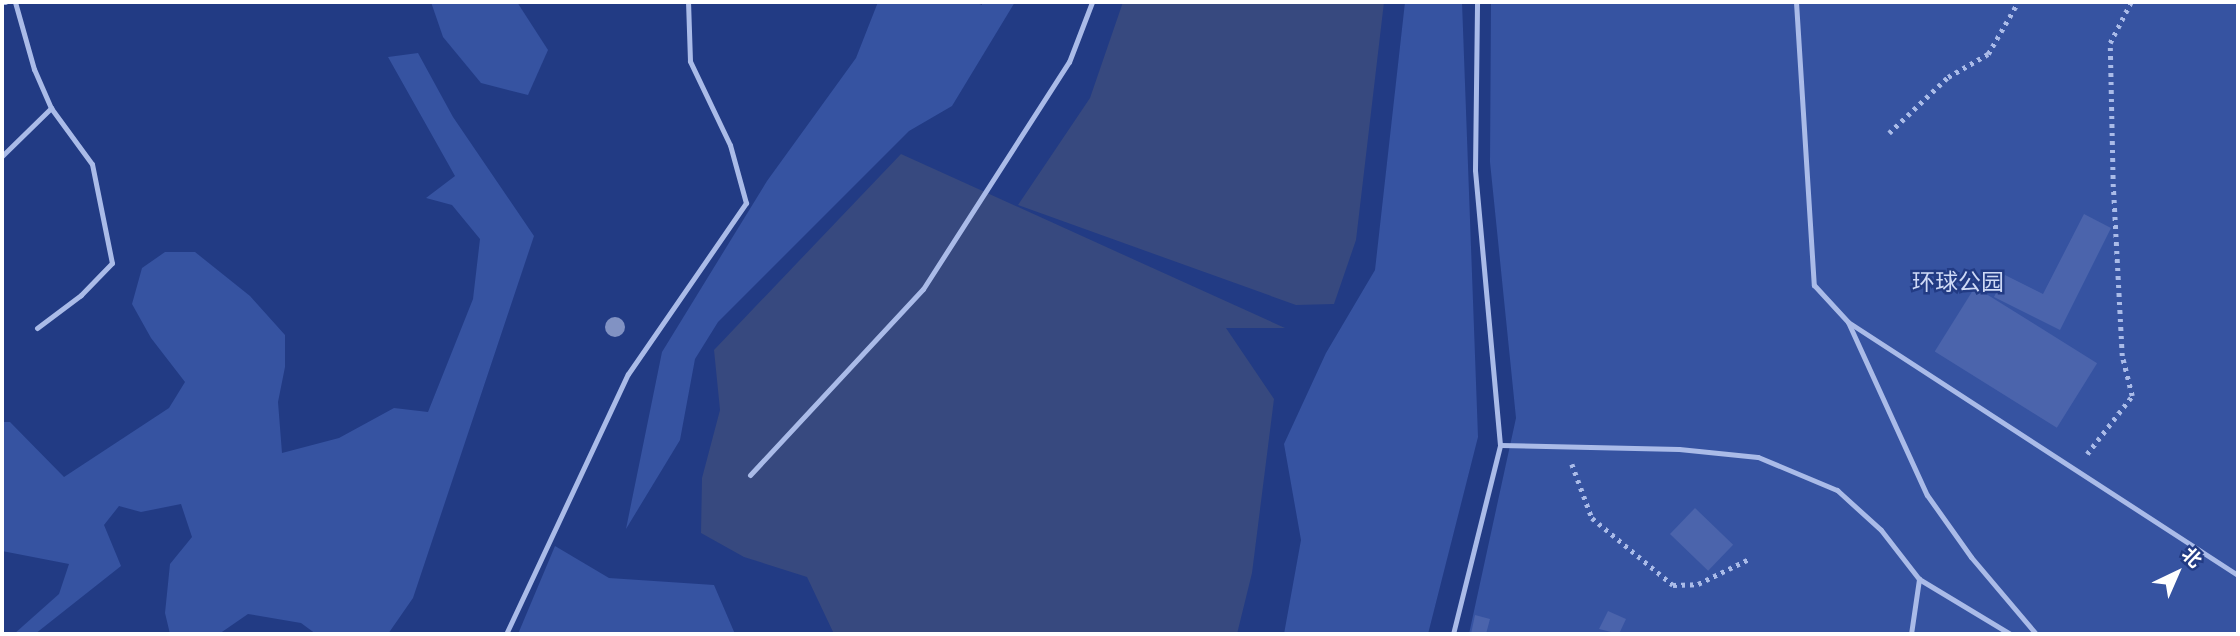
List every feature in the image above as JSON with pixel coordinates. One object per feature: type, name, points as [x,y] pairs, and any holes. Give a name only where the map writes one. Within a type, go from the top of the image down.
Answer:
[{"type":"lane","points":[[15,2],[34,69],[51,108],[92,164],[112,263],[81,295],[37,328]]},
{"type":"lane","points":[[506,634],[628,374],[746,203],[730,145],[690,61],[688,2]]},
{"type":"lane","points":[[750,475],[923,289],[1069,62],[1092,2]]},
{"type":"lane","points":[[1453,634],[1500,445],[1475,170],[1477,2]]},
{"type":"lane","points":[[1796,2],[1814,285],[1848,322],[2238,575]]},
{"type":"lane","points":[[2,156],[51,108]]},
{"type":"lane","points":[[1848,322],[1927,495],[1971,557],[2036,634]]},
{"type":"lane","points":[[1500,445],[1679,449],[1758,457],[1837,490],[1881,530],[1919,579],[2010,634]]},
{"type":"lane","points":[[1911,634],[1919,579]]},
{"type":"path","points":[[1889,133],[1948,77],[1988,54],[2018,2]]},
{"type":"path","points":[[2075,469],[2132,396],[2122,356],[2113,187],[2110,43],[2132,2]]},
{"type":"path","points":[[1565,446],[1592,518],[1673,585],[1698,584],[1751,558]]},
{"type":"green space","points":[[431,2],[517,2],[548,50],[528,95],[481,83],[443,37]]},
{"type":"green space","points":[[878,2],[974,2],[982,5],[982,2],[1015,2],[952,106],[909,131],[718,322],[695,359],[680,440],[626,529],[662,352],[767,181],[856,58]]},
{"type":"green space","points":[[1405,2],[1462,2],[1478,437],[1428,634],[1284,634],[1301,540],[1284,444],[1326,353],[1375,270]]},
{"type":"green space","name":"环球公园","points":[[1491,2],[2238,2],[2238,634],[1469,634],[1516,418],[1490,162]]},
{"type":"green space","points":[[418,53],[453,117],[534,236],[413,598],[388,634],[316,634],[301,623],[248,614],[219,634],[170,634],[165,613],[170,564],[192,537],[181,504],[141,512],[119,506],[104,525],[121,566],[35,634],[14,634],[59,594],[69,564],[2,551],[2,422],[10,422],[64,477],[169,408],[185,382],[151,338],[132,304],[142,268],[165,252],[195,252],[250,296],[285,335],[285,367],[278,402],[282,453],[339,438],[394,408],[428,412],[473,299],[480,239],[452,205],[426,198],[455,176],[388,57]]},
{"type":"green space","points":[[555,546],[609,578],[714,585],[735,634],[518,634]]},
{"type":"shaded area","points":[[1123,2],[1384,2],[1356,240],[1334,304],[1296,305],[1018,205],[1090,98]]},
{"type":"shaded area","points":[[901,154],[1285,328],[1226,328],[1274,399],[1252,573],[1237,634],[834,634],[807,577],[744,557],[701,533],[702,478],[720,410],[714,350]]},
{"type":"building","points":[[2084,214],[2111,228],[2060,330],[1994,297],[2005,275],[2043,294]]},
{"type":"building","points":[[1975,287],[2097,363],[2057,428],[1935,351]]},
{"type":"building","points":[[1695,508],[1733,545],[1708,571],[1670,534]]},
{"type":"building","points":[[1608,611],[1626,619],[1619,634],[1599,629]]},
{"type":"building","points":[[1475,615],[1490,619],[1486,634],[1471,634]]}]
